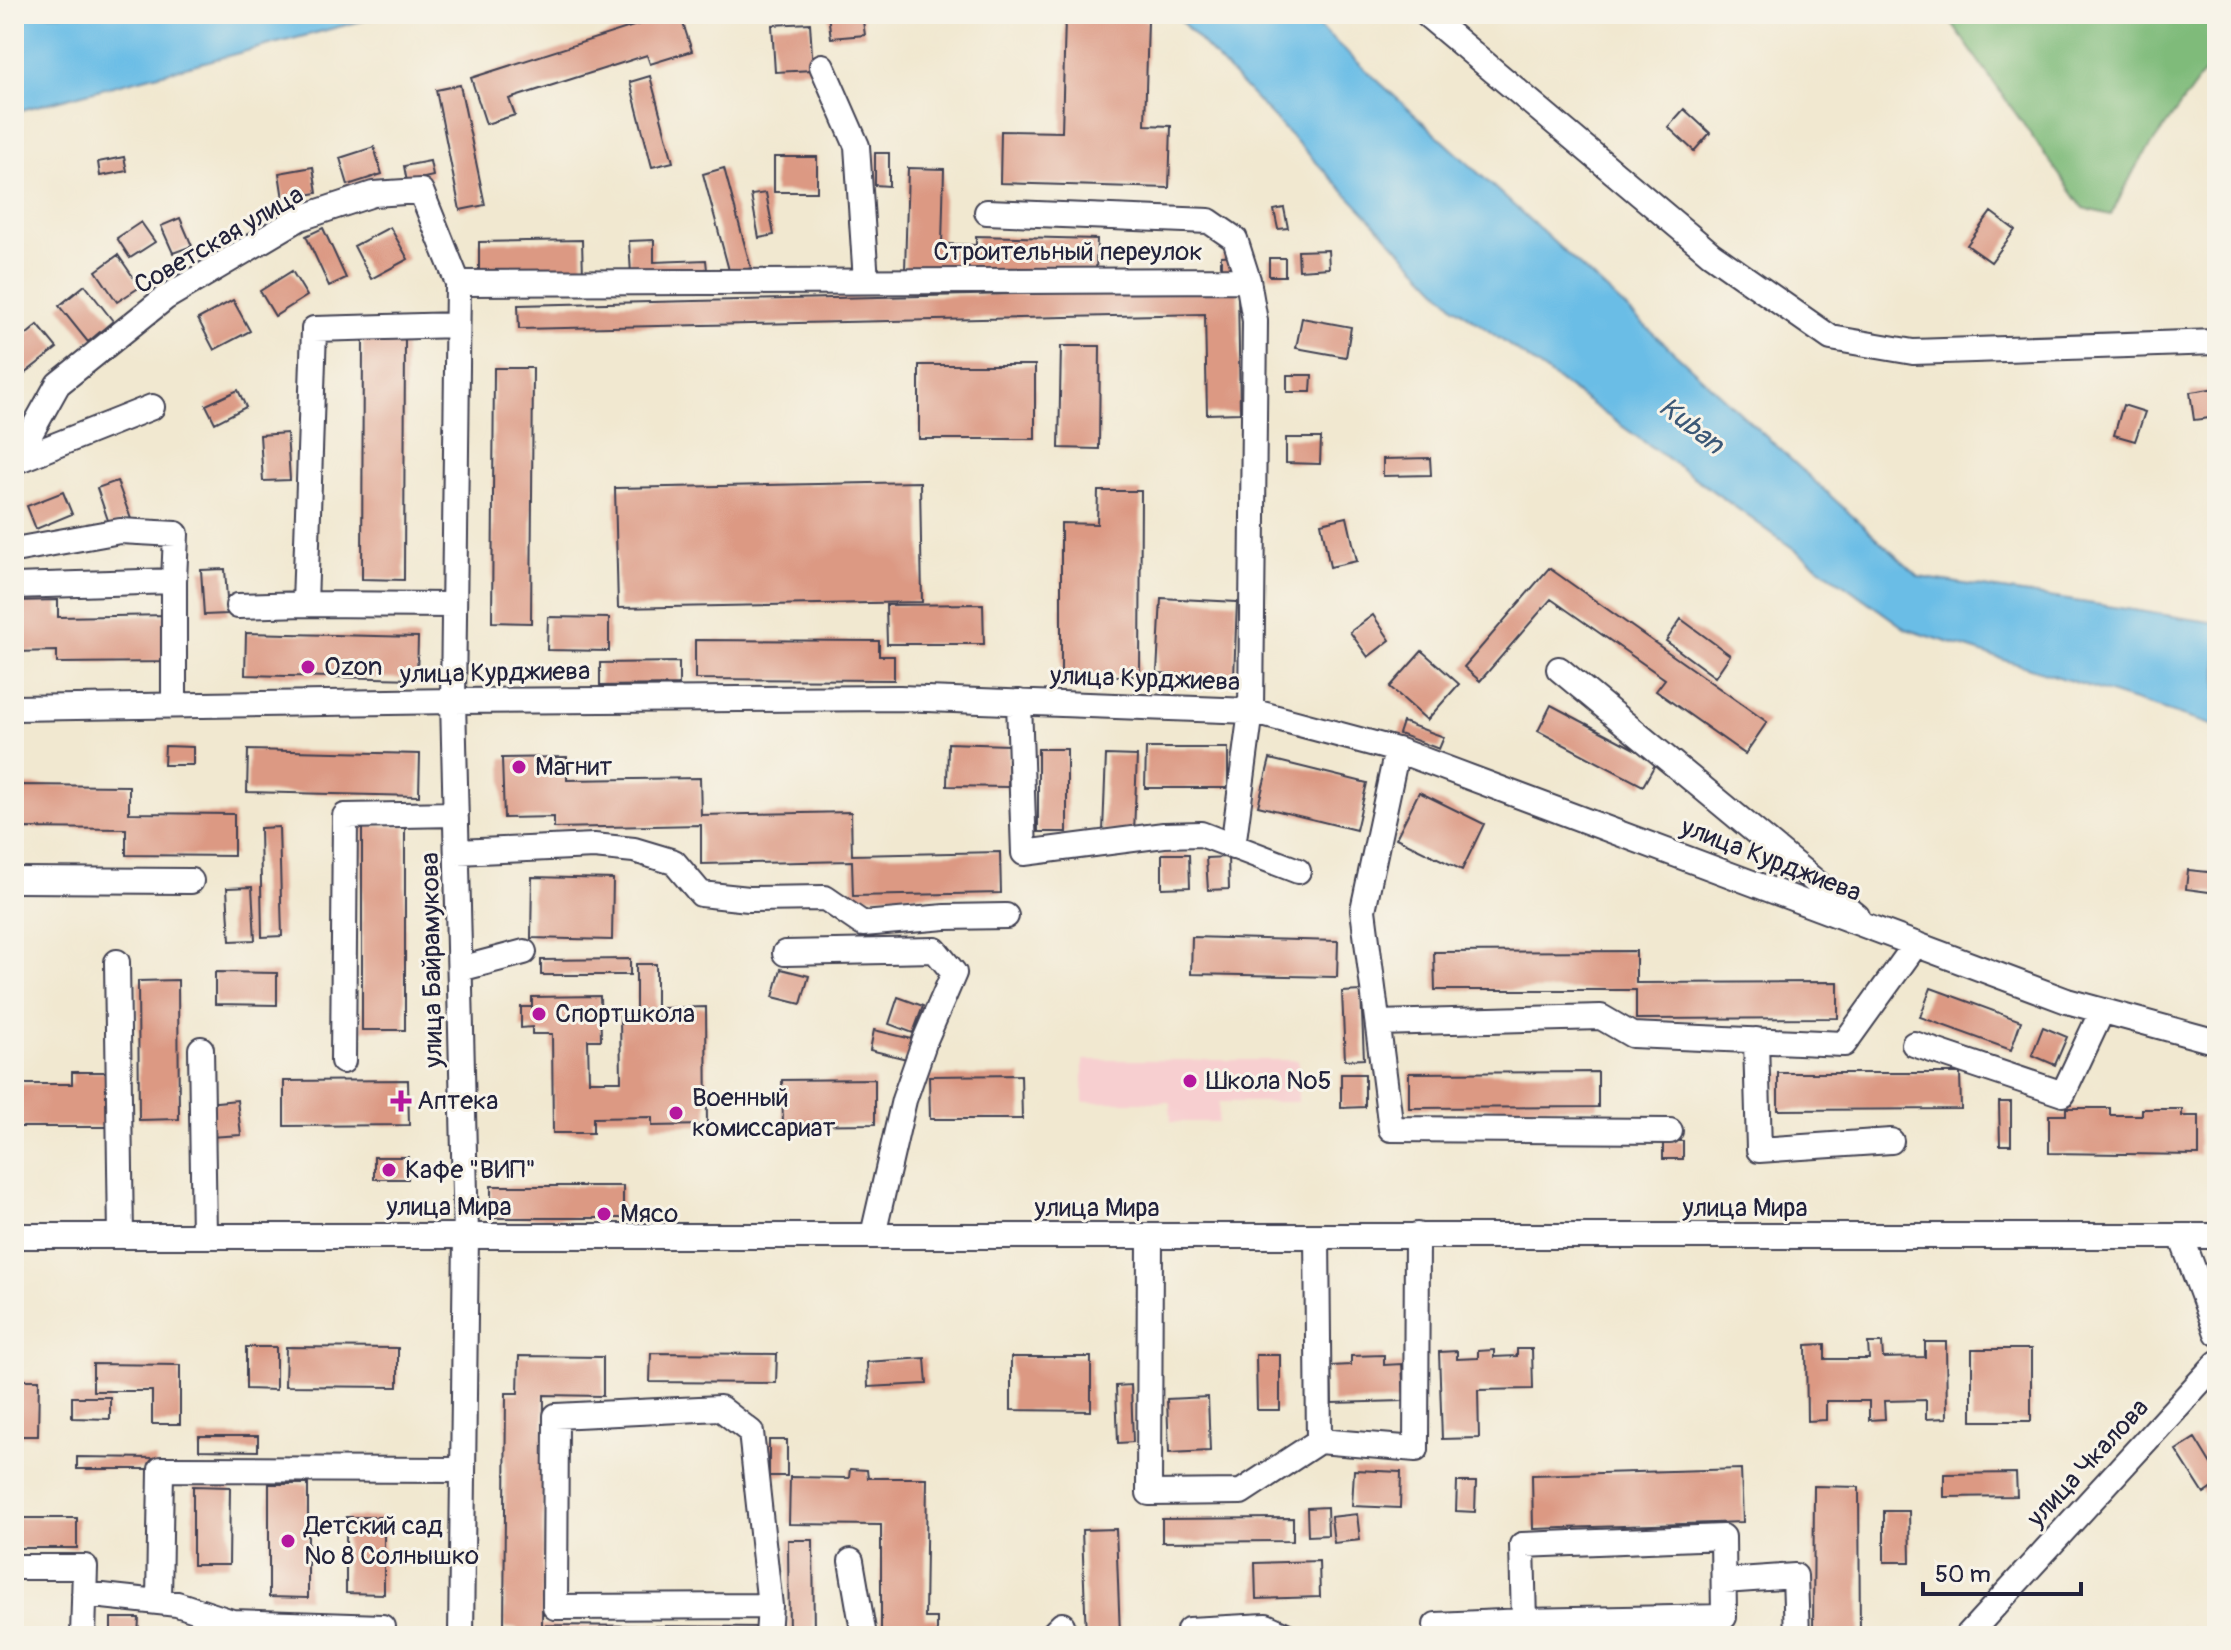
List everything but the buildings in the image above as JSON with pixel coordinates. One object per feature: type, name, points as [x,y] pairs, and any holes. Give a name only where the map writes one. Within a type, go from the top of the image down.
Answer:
[{"type":"street","points":[[1426,14],[1711,254],[1831,338],[1913,352],[2217,342]]},
{"type":"street","points":[[822,66],[857,146],[866,281]]},
{"type":"street","name":"Советская улица","points":[[15,462],[58,384],[165,298],[300,218],[373,194],[421,191],[458,283]]},
{"type":"street","points":[[987,212],[1209,221],[1235,239],[1248,280],[1255,321],[1251,711],[1233,847]]},
{"type":"street","name":"Строительный переулок","points":[[458,283],[1248,280]]},
{"type":"street","name":"улица Байрамукова","points":[[458,283],[453,701],[466,1235],[461,1636]]},
{"type":"street","points":[[305,604],[314,329],[457,325]]},
{"type":"street","points":[[15,462],[152,407]]},
{"type":"street","points":[[20,549],[120,531],[176,534],[174,705]]},
{"type":"street","points":[[14,586],[174,581]]},
{"type":"street","points":[[238,606],[454,605]]},
{"type":"street","points":[[1559,669],[1872,928]]},
{"type":"street","name":"улица Курджиева","points":[[14,708],[900,698],[1251,711],[1397,750],[2067,1001],[2217,1042]]},
{"type":"street","points":[[1019,702],[1024,853],[1164,835],[1201,834],[1298,871]]},
{"type":"street","points":[[1397,750],[1363,910],[1391,1129],[1670,1131]]},
{"type":"street","points":[[343,1061],[345,816],[456,814]]},
{"type":"street","points":[[457,852],[594,846],[634,850],[674,862],[701,894],[749,899],[825,898],[863,924],[945,917],[1006,916]]},
{"type":"street","points":[[14,880],[191,881]]},
{"type":"street","points":[[1378,1023],[1601,1017],[1632,1035],[1844,1044],[1916,944]]},
{"type":"street","points":[[785,953],[935,950],[954,973],[925,1040],[904,1100],[873,1235]]},
{"type":"street","points":[[460,969],[524,952]]},
{"type":"street","points":[[117,962],[121,1236]]},
{"type":"street","points":[[1914,1044],[2063,1094],[2102,1011]]},
{"type":"street","points":[[1756,1040],[1759,1150],[1891,1141]]},
{"type":"street","points":[[201,1049],[204,1235]]},
{"type":"street","points":[[1150,1237],[1149,1493],[1241,1492],[1319,1441],[1416,1449],[1417,1235]]},
{"type":"street","name":"улица Мира","points":[[14,1236],[2217,1236]]},
{"type":"street","points":[[1317,1236],[1319,1441]]},
{"type":"street","points":[[2181,1236],[2217,1333]]},
{"type":"street","name":"улица Чкалова","points":[[1967,1636],[1988,1624],[2217,1363]]},
{"type":"street","points":[[768,1636],[770,1606],[751,1432],[720,1408],[556,1416],[555,1607],[770,1606]]},
{"type":"street","points":[[159,1602],[161,1469],[463,1470]]},
{"type":"street","points":[[1436,1625],[1724,1617],[1723,1537],[1522,1545],[1524,1621]]},
{"type":"street","points":[[851,1561],[864,1636]]},
{"type":"street","points":[[14,1567],[85,1567],[83,1636]]},
{"type":"street","points":[[1724,1581],[1795,1576],[1797,1636]]},
{"type":"street","points":[[84,1594],[177,1604],[232,1622],[382,1627]]},
{"type":"street","points":[[1189,1630],[1266,1626],[1288,1636]]},
{"type":"shaded area","name":"Школа №5","points":[[1083,1060],[1298,1060],[1298,1102],[1219,1102],[1218,1122],[1171,1122],[1170,1102],[1083,1102]]},
{"type":"green space","points":[[1945,14],[2217,14],[2217,55],[2137,165],[2111,215],[2083,208]]},
{"type":"water","points":[[14,14],[388,14],[14,112]]},
{"type":"water","name":"Kuban","points":[[1174,14],[1305,14],[1919,577],[2217,623],[2217,727],[1906,629],[1454,306]]},
{"type":"place","name":"Ozon","points":[[308,667]]},
{"type":"place","name":"Магнит","points":[[519,767]]},
{"type":"place","name":"Спортшкола","points":[[539,1014]]},
{"type":"place","name":"Школа №5","points":[[1190,1081]]},
{"type":"place","name":"Аптека","points":[[401,1101]]},
{"type":"place","name":"Военный комиссариат","points":[[676,1113]]},
{"type":"place","name":"Кафе \"ВИП\"","points":[[389,1170]]},
{"type":"place","name":"Мясо","points":[[604,1214]]},
{"type":"place","name":"Детский сад № 8 Солнышко","points":[[288,1541]]}]
